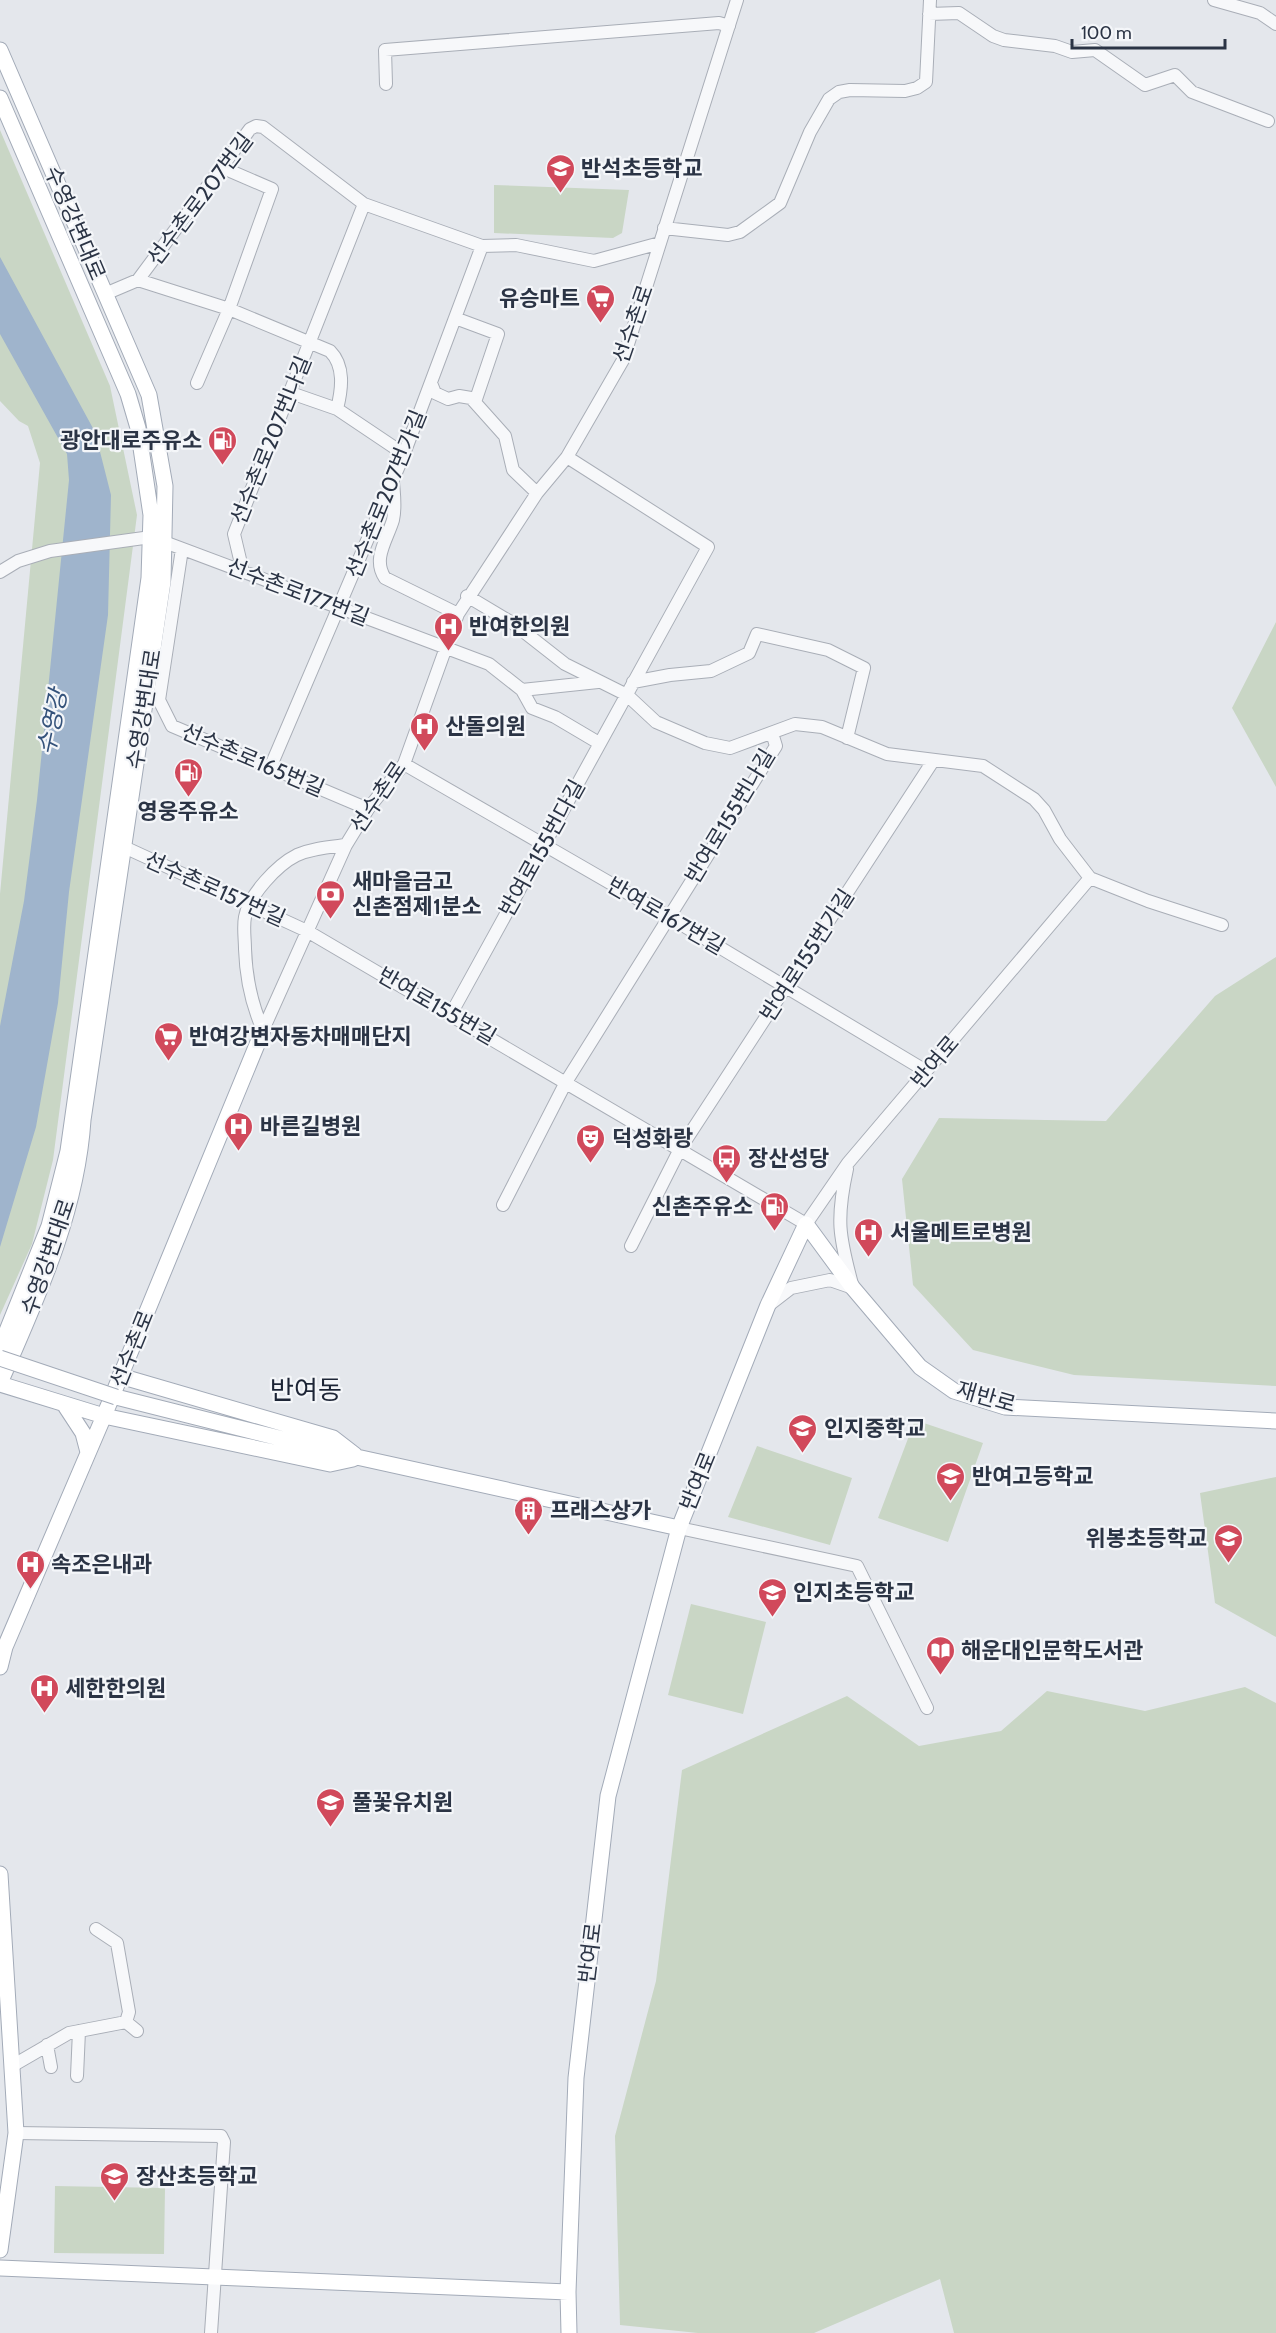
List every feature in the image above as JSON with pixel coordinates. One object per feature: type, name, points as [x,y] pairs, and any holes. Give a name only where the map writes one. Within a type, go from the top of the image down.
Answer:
[{"type":"main road","name":"수영강변대로","points":[[0,50],[149,395],[165,486],[166,543],[163,582],[81,1151],[62,1231],[8,1342]]},
{"type":"main road","name":"수영강변대로","points":[[0,98],[128,394],[145,466],[151,515],[149,578],[68,1151],[49,1226],[8,1342],[0,1383]]},
{"type":"main road","name":"선수촌로","points":[[0,1667],[6,1647],[263,1030]]},
{"type":"main road","name":"재반로","points":[[806,1224],[853,1288],[920,1367],[954,1391],[1005,1407],[1276,1421]]},
{"type":"main road","name":"반여로","points":[[569,2333],[568,2292],[576,2078],[609,1796],[679,1528],[768,1305],[806,1224]]},
{"type":"main road","points":[[5,1359],[116,1397],[343,1454],[679,1528]]},
{"type":"main road","points":[[120,1376],[333,1438],[359,1458]]},
{"type":"main road","points":[[0,1383],[104,1416],[330,1464],[359,1458]]},
{"type":"main road","points":[[64,1404],[83,1433],[88,1452]]},
{"type":"main road","points":[[0,1874],[16,2133],[0,2250]]},
{"type":"main road","points":[[0,2268],[214,2279],[568,2292]]},
{"type":"street","name":"선수촌로","points":[[263,1030],[346,845],[368,809],[404,764],[444,647],[467,596],[537,493],[567,457],[623,360],[737,0]]},
{"type":"street","points":[[664,228],[728,236],[740,232],[780,203],[810,132],[830,99],[839,92],[850,90],[905,91],[917,88],[926,82],[930,0]]},
{"type":"street","points":[[1214,0],[1260,14],[1276,24]]},
{"type":"street","points":[[929,14],[959,13],[993,36],[1004,40],[1055,46],[1072,51],[1095,51],[1145,85],[1175,75],[1192,92],[1268,121]]},
{"type":"street","points":[[386,84],[385,50],[719,23],[729,26]]},
{"type":"street","name":"선수촌로207번길","points":[[105,294],[138,279],[250,129],[256,126],[263,128],[364,204],[482,246],[516,245],[594,261],[660,243]]},
{"type":"street","points":[[197,383],[229,309],[272,189],[221,167]]},
{"type":"street","name":"선수촌로207번나길","points":[[243,572],[234,534],[364,204]]},
{"type":"street","name":"선수촌로207번가길","points":[[270,768],[404,454],[482,246]]},
{"type":"street","name":"선수촌로207번나길","points":[[138,279],[229,309],[310,343]]},
{"type":"street","points":[[456,318],[498,334],[475,402]]},
{"type":"street","points":[[310,343],[330,351],[338,359],[341,368],[337,409]]},
{"type":"street","points":[[431,383],[435,393],[448,399],[459,396],[475,402],[505,436],[513,470],[537,493]]},
{"type":"street","points":[[291,393],[337,409],[404,454]]},
{"type":"street","name":"반여로155번다길","points":[[451,1014],[708,547],[567,457]]},
{"type":"street","points":[[393,481],[395,502],[393,519],[379,558],[379,568],[385,578],[458,614]]},
{"type":"street","points":[[0,572],[18,561],[50,550],[151,537]]},
{"type":"street","name":"선수촌로177번길","points":[[151,537],[444,647]]},
{"type":"street","name":"선수촌로165번길","points":[[182,549],[159,700],[172,726],[368,809]]},
{"type":"street","points":[[467,596],[514,624],[565,664],[598,682],[627,694],[656,722],[705,743],[730,748],[795,724],[822,727],[886,754],[912,755],[933,761],[983,766],[1034,799],[1044,810],[1060,839],[1090,878],[1148,901],[1222,925]]},
{"type":"street","points":[[633,682],[711,671],[749,653],[757,634],[828,650],[864,668],[847,738]]},
{"type":"street","points":[[444,647],[489,664],[522,690],[532,708],[555,717],[599,743]]},
{"type":"street","points":[[522,690],[598,682]]},
{"type":"street","name":"반여로155번나길","points":[[566,1082],[776,746],[772,733]]},
{"type":"street","name":"반여로155번가길","points":[[680,1149],[933,761]]},
{"type":"street","name":"반여로167번길","points":[[404,764],[669,917],[926,1071]]},
{"type":"street","name":"선수촌로","points":[[249,902],[259,888],[294,856],[313,849],[346,845]]},
{"type":"street","name":"선수촌로157번길","points":[[124,847],[249,902],[307,931]]},
{"type":"street","name":"반여로","points":[[806,1224],[848,1163],[1090,878]]},
{"type":"street","points":[[249,902],[244,919],[246,974],[252,1007],[263,1030]]},
{"type":"street","name":"반여로155번길","points":[[307,931],[806,1224]]},
{"type":"street","points":[[503,1205],[566,1082]]},
{"type":"street","points":[[631,1246],[680,1149]]},
{"type":"street","points":[[848,1163],[839,1205],[840,1239],[853,1288]]},
{"type":"street","points":[[768,1305],[791,1288],[830,1280],[853,1288]]},
{"type":"street","points":[[679,1528],[857,1566],[927,1708]]},
{"type":"street","points":[[96,1929],[117,1943],[129,2012],[126,2022]]},
{"type":"street","points":[[12,2066],[47,2045],[79,2031],[126,2022]]},
{"type":"street","points":[[126,2022],[137,2031]]},
{"type":"street","points":[[77,2076],[79,2031]]},
{"type":"street","points":[[47,2045],[51,2067]]},
{"type":"street","points":[[16,2133],[219,2134],[224,2142],[211,2333]]},
{"type":"green space","points":[[0,130],[110,386],[137,515],[53,1160],[32,1244],[0,1315],[0,894],[40,463],[28,426],[19,421],[0,401]]},
{"type":"green space","points":[[494,185],[629,190],[622,233],[613,238],[494,233]]},
{"type":"green space","points":[[1276,622],[1276,787],[1232,708]]},
{"type":"green space","points":[[1276,957],[1276,1386],[1074,1375],[973,1350],[913,1285],[902,1179],[939,1118],[1106,1121],[1215,996]]},
{"type":"green space","points":[[915,1420],[983,1443],[948,1542],[878,1518]]},
{"type":"green space","points":[[757,1446],[852,1478],[830,1545],[728,1517]]},
{"type":"green space","points":[[1276,1477],[1276,1637],[1215,1603],[1200,1493]]},
{"type":"green space","points":[[691,1604],[766,1622],[743,1714],[668,1695]]},
{"type":"green space","points":[[1245,1687],[1276,1703],[1276,2333],[954,2333],[940,2279],[814,2333],[698,2333],[620,2325],[615,2136],[656,1981],[682,1770],[847,1696],[919,1746],[1001,1731],[1047,1691],[1145,1711]]},
{"type":"green space","points":[[55,2186],[165,2188],[164,2254],[54,2253]]},
{"type":"water","name":"수영강","points":[[0,257],[95,432],[111,495],[108,615],[69,892],[58,1003],[36,1127],[0,1247],[0,1026],[24,901],[37,800],[69,480],[67,454],[0,334]]},
{"type":"place","name":"반석초등학교","points":[[560,194]]},
{"type":"place","name":"유승마트","points":[[601,324]]},
{"type":"place","name":"광안대로주유소","points":[[223,466]]},
{"type":"place","name":"반여한의원","points":[[448,652]]},
{"type":"place","name":"산돌의원","points":[[424,752]]},
{"type":"place","name":"영웅주유소","points":[[188,798]]},
{"type":"place","name":"새마을금고 신촌점제1분소","points":[[331,920]]},
{"type":"place","name":"반여강변자동차매매단지","points":[[168,1062]]},
{"type":"place","name":"바른길병원","points":[[239,1152]]},
{"type":"place","name":"덕성화랑","points":[[591,1164]]},
{"type":"place","name":"장산성당","points":[[727,1184]]},
{"type":"place","name":"신촌주유소","points":[[774,1232]]},
{"type":"place","name":"서울메트로병원","points":[[869,1258]]},
{"type":"place","name":"인지중학교","points":[[803,1454]]},
{"type":"place","name":"반여고등학교","points":[[951,1502]]},
{"type":"place","name":"프래스상가","points":[[529,1536]]},
{"type":"place","name":"위봉초등학교","points":[[1228,1564]]},
{"type":"place","name":"속조은내과","points":[[30,1590]]},
{"type":"place","name":"인지초등학교","points":[[772,1618]]},
{"type":"place","name":"해운대인문학도서관","points":[[940,1676]]},
{"type":"place","name":"세한한의원","points":[[44,1714]]},
{"type":"place","name":"풀꽃유치원","points":[[331,1828]]},
{"type":"place","name":"장산초등학교","points":[[115,2202]]},
{"type":"district","name":"반여동","points":[[306,1390]]}]
